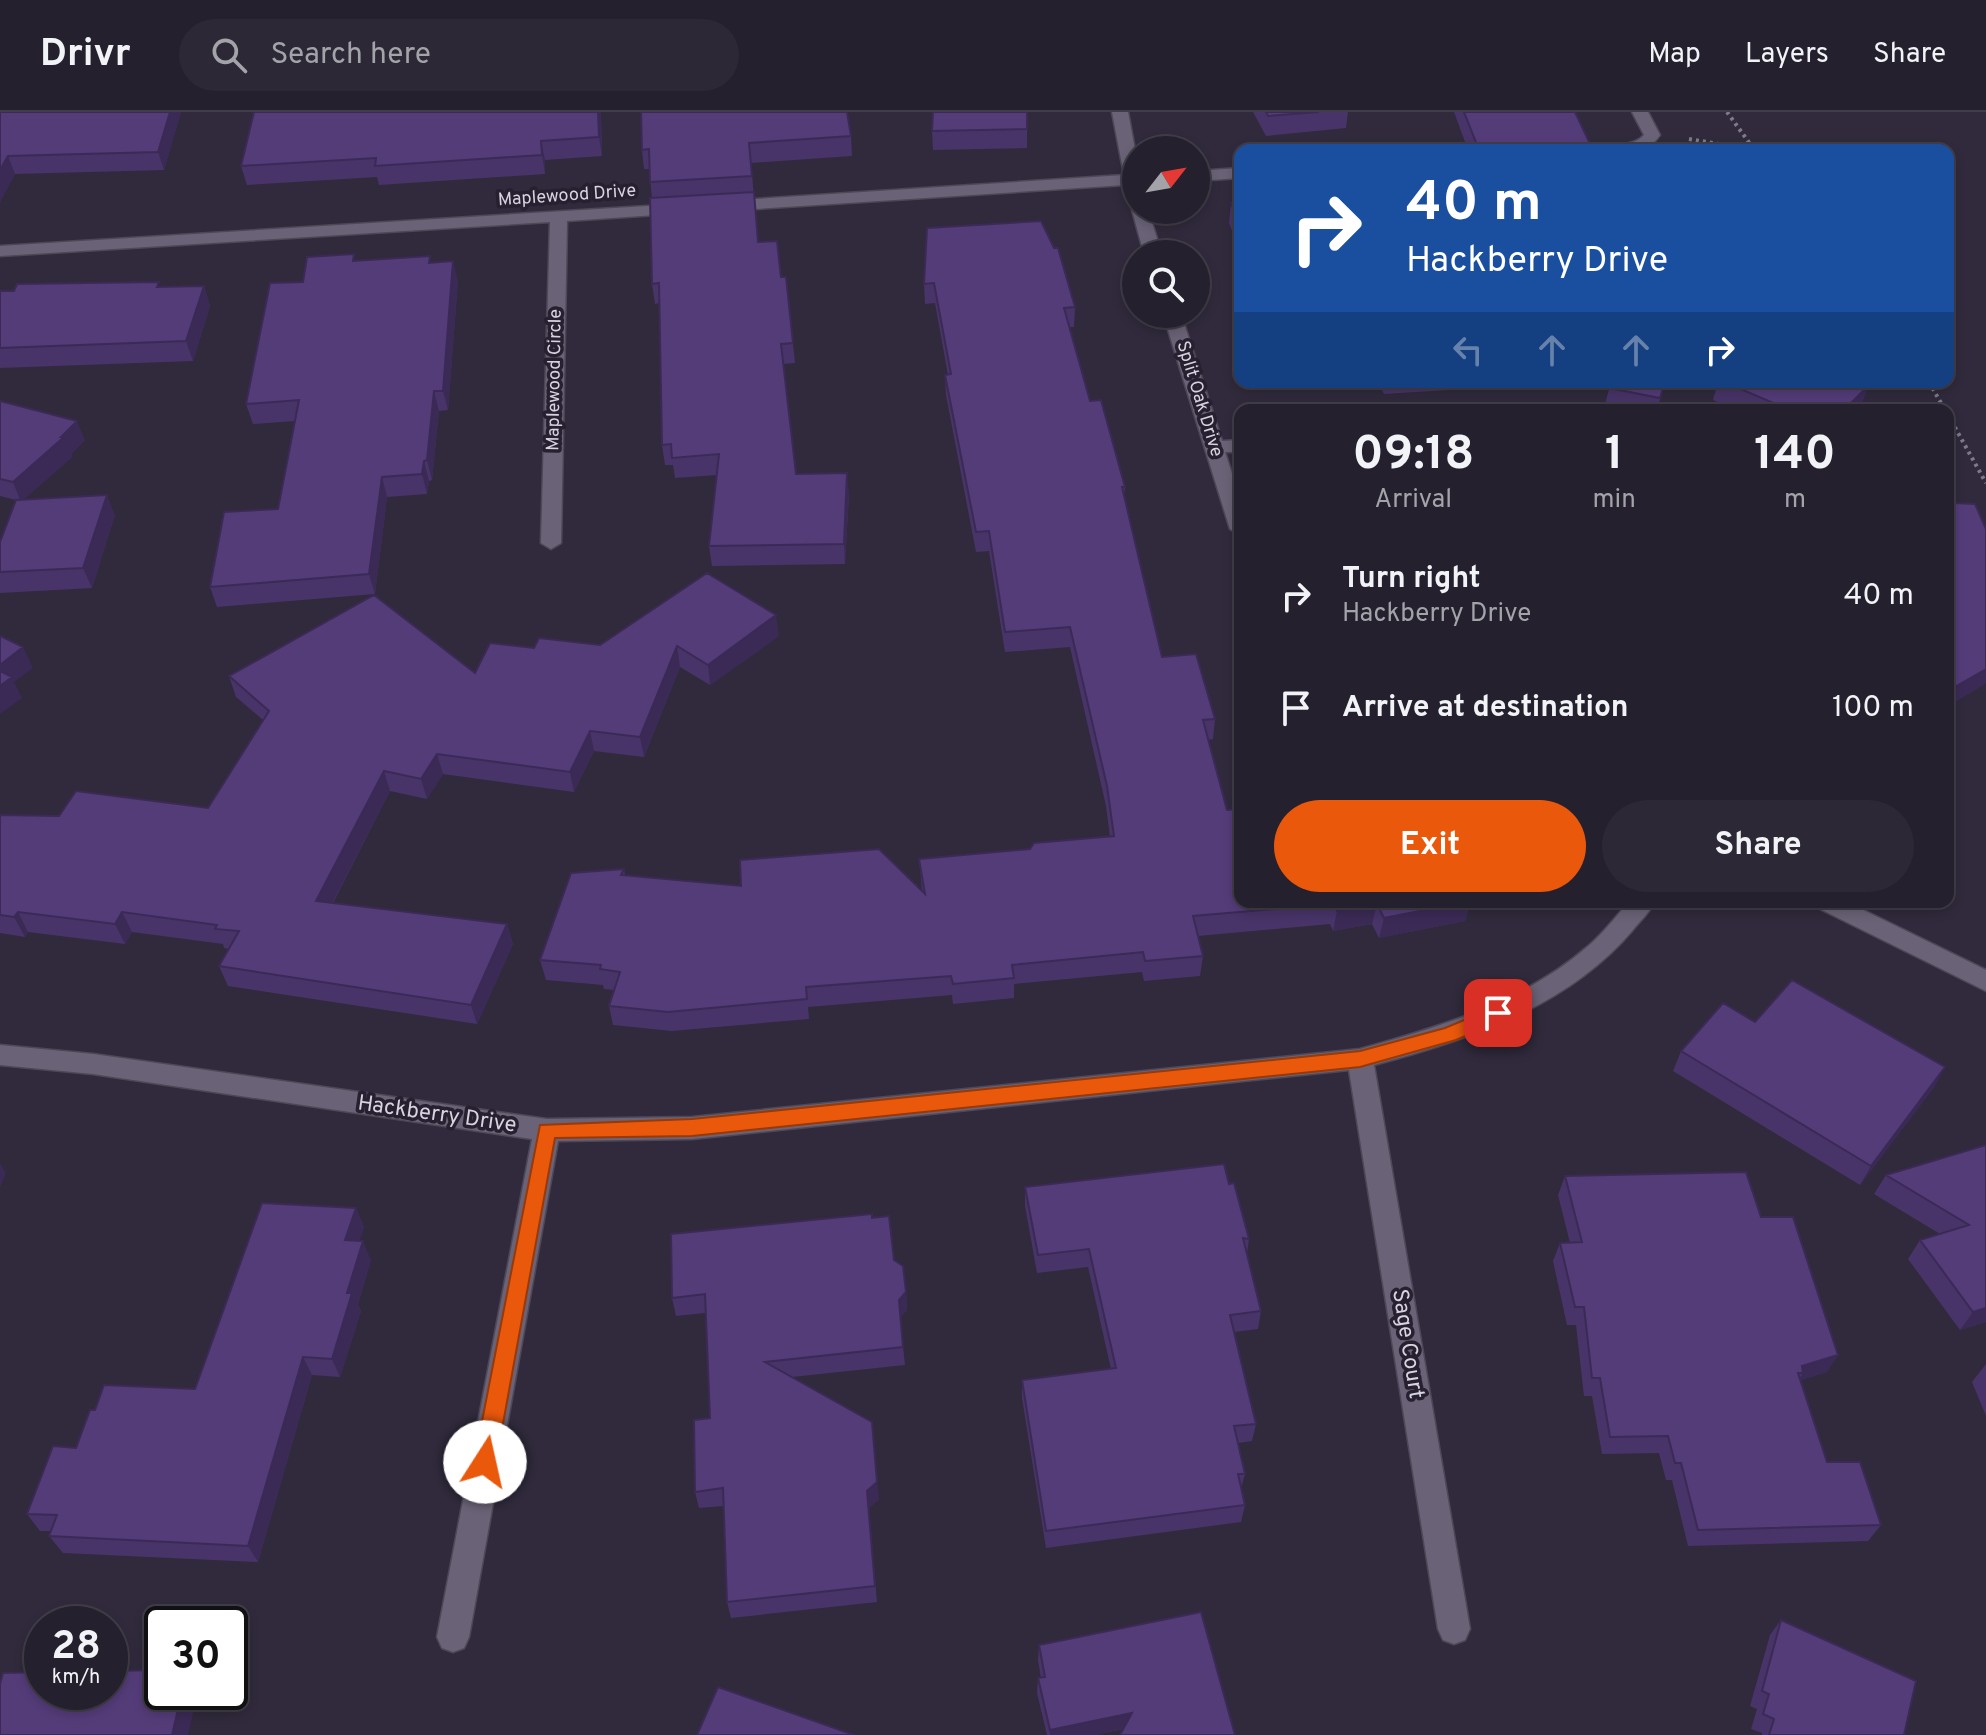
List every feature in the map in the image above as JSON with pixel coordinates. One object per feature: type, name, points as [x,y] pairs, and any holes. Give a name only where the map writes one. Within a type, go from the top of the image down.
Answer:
[{"type":"street","points":[[1120,112],[1125,136]]},
{"type":"street","points":[[1640,112],[1652,135],[1645,144]]},
{"type":"street","points":[[1210,175],[1234,173]]},
{"type":"street","name":"Maplewood Drive","points":[[0,251],[1122,181]]},
{"type":"street","name":"Maplewood Circle","points":[[551,543],[559,216]]},
{"type":"street","name":"Split Oak Drive","points":[[1176,328],[1234,511]]},
{"type":"street","points":[[1213,447],[1234,446]]},
{"type":"street","name":"Hackberry Drive","points":[[0,1055],[93,1064],[547,1130],[692,1128],[1360,1059],[1450,1035],[1523,1003],[1590,959],[1637,908]]},
{"type":"street","points":[[1838,908],[1986,981]]},
{"type":"street","name":"Sage Court","points":[[1360,1059],[1454,1629]]},
{"type":"street","points":[[453,1637],[547,1130]]},
{"type":"path","points":[[1727,112],[1750,144]]},
{"type":"path","points":[[1652,135],[1713,144]]},
{"type":"path","points":[[1954,426],[1986,483]]},
{"type":"building","points":[[0,112],[170,112],[158,152],[8,156],[0,170]]},
{"type":"building","points":[[254,112],[598,112],[599,137],[541,141],[542,155],[375,166],[376,158],[241,166]]},
{"type":"building","points":[[641,112],[847,112],[851,136],[749,143],[752,176],[650,182],[649,149],[642,150]]},
{"type":"building","points":[[933,112],[1027,112],[1027,129],[932,131]]},
{"type":"building","points":[[1266,112],[1319,112],[1268,116]]},
{"type":"building","points":[[1464,112],[1575,112],[1590,144],[1477,144]]},
{"type":"building","points":[[754,192],[758,242],[777,241],[781,277],[786,277],[793,343],[781,344],[796,474],[847,473],[844,544],[709,546],[719,454],[672,458],[671,444],[662,445],[659,283],[652,284],[650,198]]},
{"type":"building","points":[[1041,221],[1054,248],[1058,248],[1075,307],[1064,308],[1090,401],[1101,400],[1125,487],[1122,487],[1162,657],[1196,654],[1215,719],[1203,720],[1227,810],[1234,809],[1234,908],[1287,908],[1193,916],[1203,956],[1145,961],[1143,952],[1012,965],[1014,978],[953,984],[951,976],[806,987],[807,999],[668,1012],[609,1006],[620,972],[600,969],[601,965],[540,960],[571,873],[624,869],[621,875],[741,886],[740,860],[879,849],[925,894],[919,859],[1030,849],[1034,843],[1114,836],[1107,786],[1070,627],[1005,632],[989,531],[976,532],[945,375],[951,374],[934,283],[924,284],[927,228]]},
{"type":"building","points":[[354,254],[353,261],[430,256],[429,263],[453,261],[443,391],[434,391],[427,460],[424,461],[422,474],[382,477],[369,574],[210,587],[224,512],[278,509],[299,400],[246,404],[270,283],[303,282],[307,257]]},
{"type":"building","points":[[159,282],[157,287],[204,286],[186,341],[0,348],[0,291],[14,291],[17,284]]},
{"type":"building","points":[[1609,388],[1663,388],[1660,398]]},
{"type":"building","points":[[1738,388],[1866,388],[1850,404],[1776,404]]},
{"type":"building","points":[[0,401],[77,421],[61,437],[64,437],[13,482],[0,479]]},
{"type":"building","points":[[107,495],[83,568],[0,572],[0,542],[16,500]]},
{"type":"building","points":[[1954,503],[1975,504],[1986,529],[1986,669],[1954,687]]},
{"type":"building","points":[[707,573],[776,615],[708,665],[677,646],[640,737],[590,731],[570,772],[437,754],[421,779],[384,771],[316,901],[507,924],[471,1005],[219,966],[239,931],[215,929],[217,925],[122,912],[115,924],[18,912],[14,917],[0,915],[0,815],[59,816],[76,791],[208,808],[269,711],[229,676],[374,595],[475,673],[490,643],[534,648],[539,638],[600,645]]},
{"type":"building","points":[[0,636],[23,647],[0,665]]},
{"type":"building","points":[[0,671],[12,677],[0,686]]},
{"type":"building","points":[[1379,908],[1435,908],[1384,918]]},
{"type":"building","points":[[1792,980],[1945,1067],[1871,1166],[1681,1051],[1723,1003],[1755,1022]]},
{"type":"building","points":[[1986,1145],[1986,1308],[1973,1312],[1920,1240],[1969,1225],[1886,1175]]},
{"type":"building","points":[[1224,1164],[1229,1184],[1234,1183],[1249,1239],[1243,1238],[1261,1311],[1230,1315],[1256,1424],[1234,1426],[1245,1474],[1238,1474],[1245,1505],[1046,1531],[1022,1380],[1116,1368],[1089,1249],[1038,1255],[1025,1187]]},
{"type":"building","points":[[1746,1172],[1761,1217],[1793,1217],[1838,1355],[1802,1366],[1803,1373],[1798,1373],[1827,1462],[1860,1462],[1881,1525],[1698,1530],[1681,1463],[1675,1463],[1668,1436],[1610,1437],[1600,1378],[1592,1378],[1584,1307],[1575,1307],[1560,1243],[1582,1242],[1565,1176]]},
{"type":"building","points":[[262,1203],[356,1208],[345,1240],[363,1241],[347,1293],[352,1293],[332,1359],[303,1357],[248,1546],[49,1536],[57,1515],[27,1514],[53,1446],[76,1448],[90,1410],[95,1410],[104,1385],[195,1389]]},
{"type":"building","points":[[872,1214],[872,1218],[889,1216],[894,1260],[903,1266],[906,1292],[899,1300],[903,1347],[765,1362],[872,1422],[877,1482],[867,1491],[875,1586],[727,1602],[723,1488],[695,1492],[694,1420],[710,1418],[705,1294],[672,1298],[671,1234]]},
{"type":"building","points":[[1201,1612],[1235,1735],[1120,1735],[1132,1713],[1050,1730],[1038,1678],[1045,1677],[1039,1645]]},
{"type":"building","points":[[1781,1620],[1916,1681],[1904,1735],[1769,1735],[1774,1719],[1763,1714],[1769,1694],[1762,1691]]},
{"type":"building","points":[[144,1670],[144,1710],[178,1710],[172,1735],[0,1735],[0,1684],[3,1673],[24,1672],[24,1710],[128,1710],[128,1671]]},
{"type":"building","points":[[718,1687],[854,1735],[697,1735]]},
{"type":"route","points":[[485,1462],[547,1130],[692,1128],[1360,1059],[1450,1035],[1498,1013]]}]
